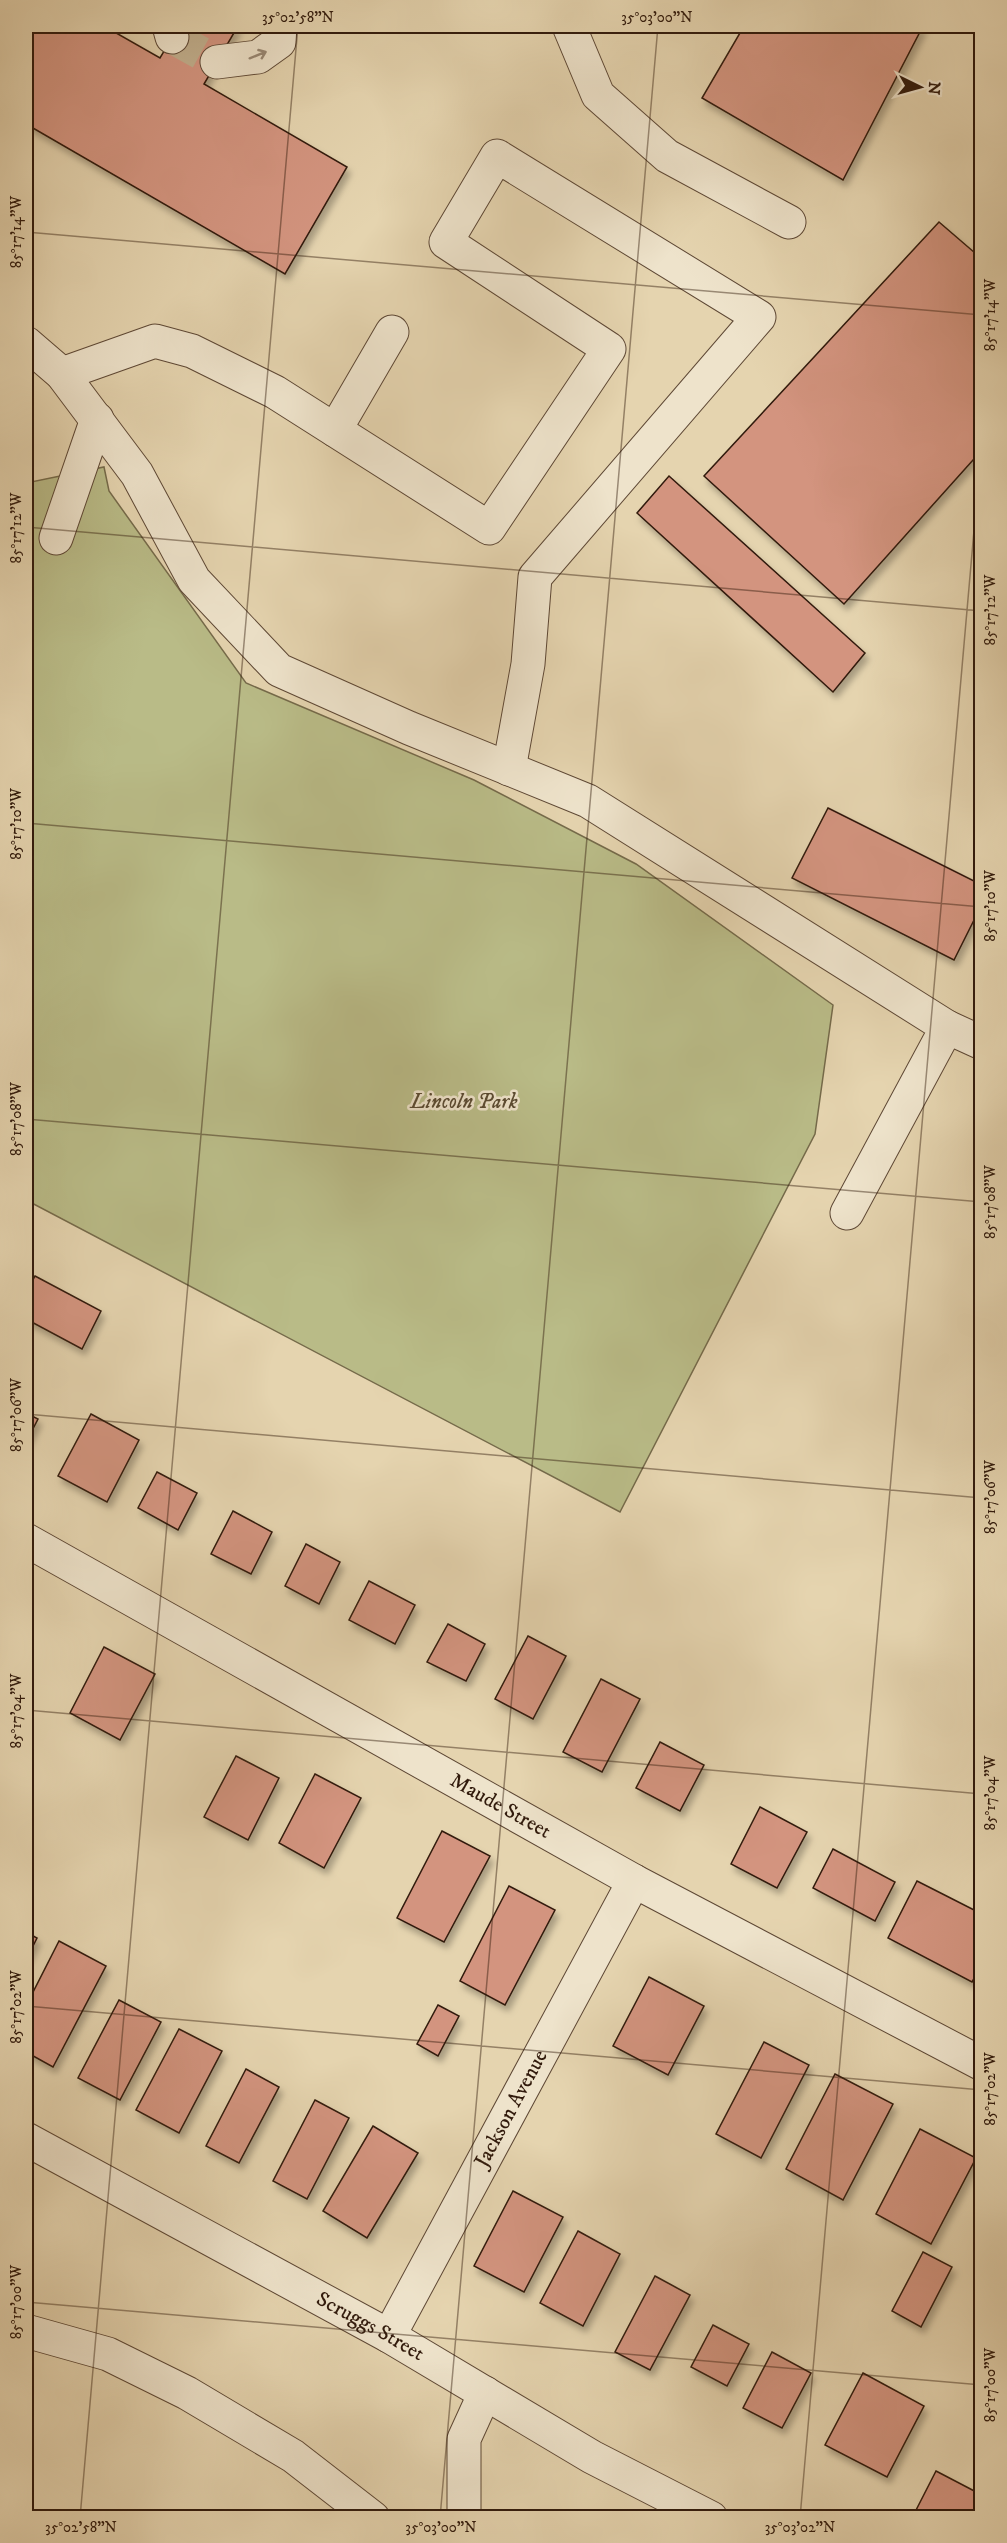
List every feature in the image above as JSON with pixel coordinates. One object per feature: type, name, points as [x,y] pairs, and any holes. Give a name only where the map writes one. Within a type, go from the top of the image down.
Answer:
[{"type":"street","points":[[217,62],[258,57],[279,42],[280,26]]},
{"type":"street","points":[[569,26],[598,95],[667,156],[789,222]]},
{"type":"street","points":[[62,374],[155,341],[192,351],[275,392],[489,528],[609,349],[446,242],[497,156],[759,317],[535,577],[528,664],[509,769]]},
{"type":"street","points":[[335,430],[392,332]]},
{"type":"street","points":[[26,343],[62,374],[137,474],[194,580],[279,670],[410,728],[588,801],[947,1027],[981,1043]]},
{"type":"street","points":[[56,538],[97,419]]},
{"type":"street","points":[[847,1213],[947,1027]]},
{"type":"street","name":"Maude Street","points":[[26,1540],[634,1881],[981,2064]]},
{"type":"street","name":"Jackson Avenue","points":[[388,2336],[634,1881]]},
{"type":"street","name":"Scruggs Street","points":[[26,2139],[388,2336],[592,2457],[711,2517]]},
{"type":"street","points":[[26,2331],[108,2354],[188,2393],[293,2456],[373,2517]]},
{"type":"street","points":[[464,2517],[464,2439],[484,2393]]},
{"type":"green space","name":"Lincoln Park","points":[[104,467],[109,491],[246,683],[474,780],[636,864],[833,1005],[815,1134],[620,1512],[26,1200],[26,483]]},
{"type":"building","points":[[26,26],[104,26],[160,58],[179,26],[238,26],[204,84],[347,167],[285,274],[26,124]]},
{"type":"building","points":[[744,26],[923,26],[843,180],[702,98]]},
{"type":"building","points":[[939,222],[982,259],[982,450],[844,604],[704,476]]},
{"type":"building","points":[[669,476],[865,653],[833,692],[637,513]]},
{"type":"building","points":[[828,808],[982,885],[982,904],[954,960],[792,878]]},
{"type":"building","points":[[35,1276],[101,1311],[82,1349],[26,1319],[26,1293]]},
{"type":"building","points":[[26,1413],[38,1419],[26,1442]]},
{"type":"building","points":[[91,1414],[139,1440],[107,1502],[58,1476]]},
{"type":"building","points":[[157,1472],[197,1493],[178,1530],[138,1508]]},
{"type":"building","points":[[233,1511],[272,1532],[251,1574],[211,1554]]},
{"type":"building","points":[[306,1544],[340,1562],[319,1604],[285,1586]]},
{"type":"building","points":[[369,1581],[415,1605],[395,1644],[349,1620]]},
{"type":"building","points":[[448,1624],[485,1644],[466,1681],[427,1662]]},
{"type":"building","points":[[528,1636],[566,1656],[533,1719],[495,1699]]},
{"type":"building","points":[[104,1647],[155,1674],[120,1740],[70,1713]]},
{"type":"building","points":[[601,1679],[640,1699],[602,1772],[563,1752]]},
{"type":"building","points":[[660,1742],[704,1765],[680,1811],[636,1788]]},
{"type":"building","points":[[236,1756],[279,1778],[248,1840],[204,1817]]},
{"type":"building","points":[[315,1774],[361,1798],[324,1868],[279,1843]]},
{"type":"building","points":[[760,1807],[807,1832],[777,1888],[731,1864]]},
{"type":"building","points":[[442,1831],[490,1856],[444,1942],[397,1918]]},
{"type":"building","points":[[833,1849],[895,1882],[875,1921],[813,1888]]},
{"type":"building","points":[[917,1881],[982,1914],[982,1963],[972,1982],[888,1938]]},
{"type":"building","points":[[509,1886],[555,1910],[505,2005],[460,1981]]},
{"type":"building","points":[[26,1932],[37,1938],[26,1960]]},
{"type":"building","points":[[59,1941],[106,1966],[53,2067],[26,2052],[26,2006]]},
{"type":"building","points":[[649,1977],[704,2006],[668,2075],[613,2046]]},
{"type":"building","points":[[119,2000],[161,2022],[120,2100],[78,2078]]},
{"type":"building","points":[[438,2005],[459,2016],[438,2056],[417,2044]]},
{"type":"building","points":[[179,2029],[222,2051],[179,2133],[136,2110]]},
{"type":"building","points":[[764,2042],[809,2065],[761,2158],[716,2134]]},
{"type":"building","points":[[246,2069],[279,2087],[239,2163],[206,2146]]},
{"type":"building","points":[[835,2074],[893,2104],[843,2200],[786,2169]]},
{"type":"building","points":[[315,2100],[349,2118],[307,2199],[273,2181]]},
{"type":"building","points":[[373,2126],[418,2153],[367,2238],[323,2211]]},
{"type":"building","points":[[920,2129],[976,2158],[931,2244],[876,2214]]},
{"type":"building","points":[[513,2191],[563,2217],[524,2292],[474,2266]]},
{"type":"building","points":[[578,2231],[620,2254],[583,2326],[540,2303]]},
{"type":"building","points":[[923,2252],[952,2267],[921,2327],[892,2311]]},
{"type":"building","points":[[655,2276],[690,2295],[650,2370],[615,2352]]},
{"type":"building","points":[[713,2325],[749,2344],[727,2386],[691,2367]]},
{"type":"building","points":[[772,2352],[811,2373],[782,2428],[743,2408]]},
{"type":"building","points":[[863,2373],[924,2406],[887,2477],[825,2445]]},
{"type":"building","points":[[936,2471],[982,2495],[982,2518],[912,2518]]},
{"type":"tunnel","points":[[172,37],[217,62]]}]
